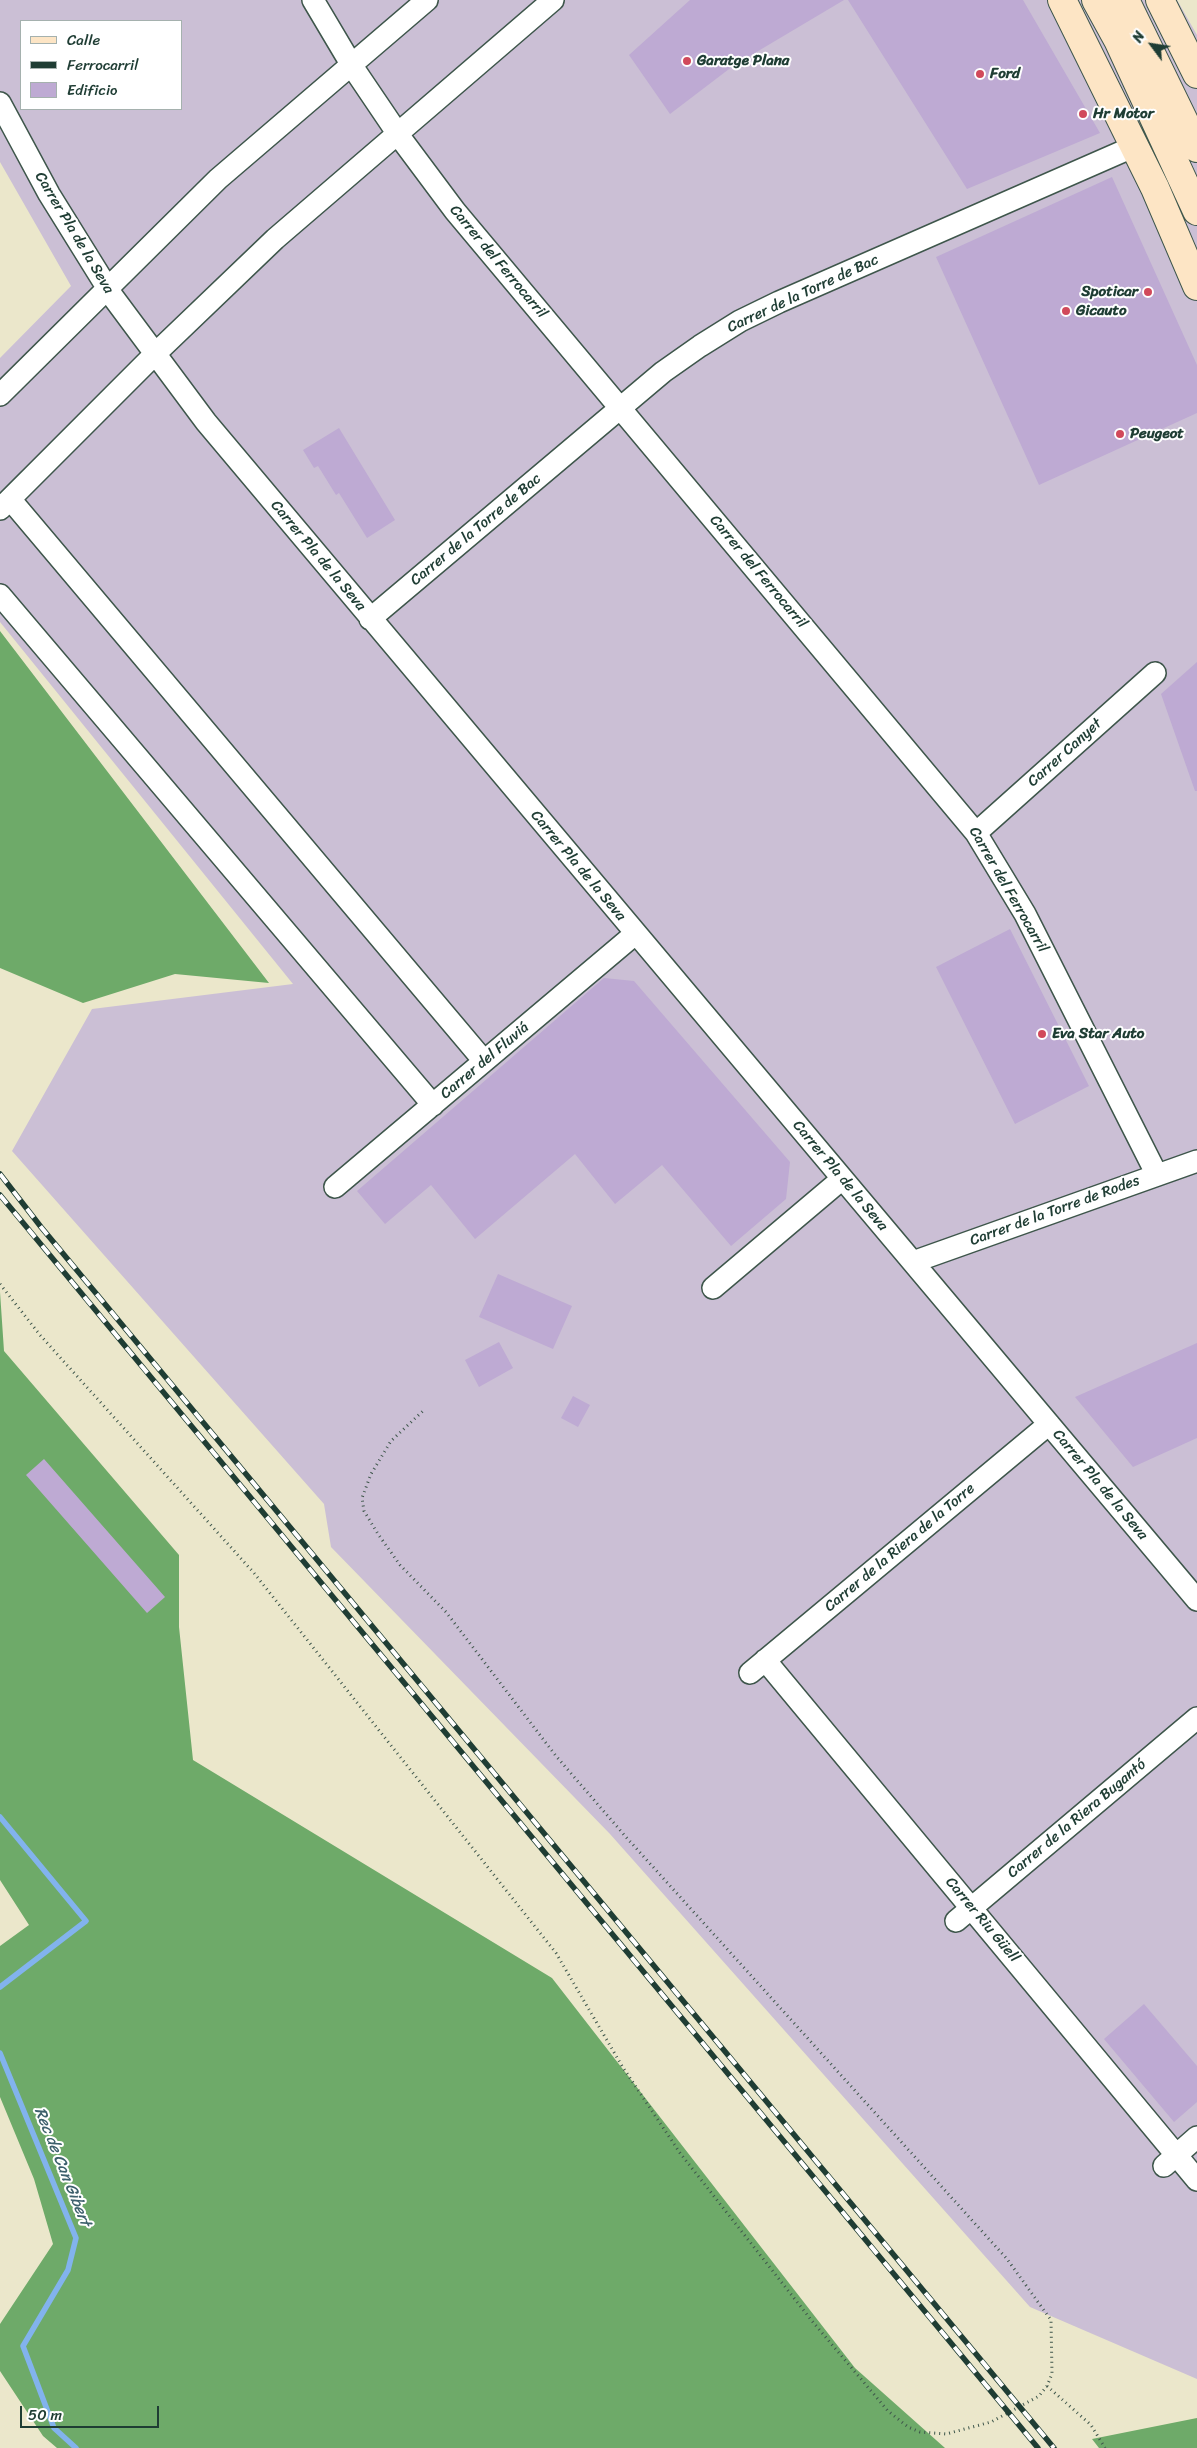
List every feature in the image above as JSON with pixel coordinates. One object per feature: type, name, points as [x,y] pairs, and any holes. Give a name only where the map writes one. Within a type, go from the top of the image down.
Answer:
[{"type":"main road","points":[[1062,0],[1155,188],[1197,286]]},
{"type":"main road","points":[[1096,0],[1130,66],[1197,211]]},
{"type":"main road","points":[[1125,0],[1197,148]]},
{"type":"main road","points":[[1160,0],[1197,74]]},
{"type":"street","name":"Carrer del Ferrocarril","points":[[313,0],[351,65],[398,134],[455,211],[976,833],[1025,914],[1157,1175]]},
{"type":"street","points":[[0,396],[218,179],[426,0]]},
{"type":"street","points":[[484,1062],[5,504],[155,354],[275,239],[553,0]]},
{"type":"street","name":"Carrer Pla de la Seva","points":[[0,103],[49,194],[108,289],[206,422],[1197,1600]]},
{"type":"street","name":"Carrer de la Torre de Bac","points":[[370,619],[663,372],[740,321],[1134,146]]},
{"type":"street","points":[[0,595],[433,1105]]},
{"type":"street","name":"Carrer Canyet","points":[[976,833],[1155,673]]},
{"type":"street","name":"Carrer del Fluviá","points":[[335,1187],[635,934]]},
{"type":"street","name":"Carrer de la Torre de Rodes","points":[[913,1262],[1197,1161]]},
{"type":"street","points":[[713,1288],[842,1179]]},
{"type":"street","name":"Carrer de la Riera de la Torre","points":[[758,1666],[1049,1424]]},
{"type":"street","name":"Carrer Riu Güell","points":[[758,1666],[1170,2161],[1197,2180]]},
{"type":"street","name":"Carrer de la Riera Bugantó","points":[[964,1914],[1197,1718]]},
{"type":"street","points":[[1170,2161],[1197,2137]]},
{"type":"path","points":[[0,1284],[40,1335],[254,1573],[556,1952],[622,2066],[680,2153],[812,2321],[888,2411],[903,2424],[920,2432],[946,2434],[991,2422],[1038,2396],[1047,2386],[1052,2374],[1051,2320],[1007,2259],[626,1837],[556,1756],[446,1612],[400,1565],[364,1512],[362,1498],[371,1474],[391,1441],[424,1410]]},
{"type":"path","points":[[1047,2386],[1091,2425],[1105,2448]]},
{"type":"shaded area","points":[[0,0],[1177,0],[1197,35],[1197,2379],[1030,2307],[610,1834],[331,1547],[324,1504],[12,1151],[92,1009],[293,984],[0,622],[0,358],[71,286],[0,162]]},
{"type":"green space","points":[[0,631],[269,983],[175,974],[83,1003],[0,968]]},
{"type":"green space","points":[[0,1292],[4,1351],[179,1555],[179,1627],[193,1760],[552,1978],[855,2368],[945,2448],[57,2448],[43,2436],[0,2371],[0,2324],[53,2244],[34,2179],[0,2097],[0,1946],[29,1925],[0,1880]]},
{"type":"green space","points":[[1197,2418],[1197,2448],[1099,2448],[1092,2439]]},
{"type":"building","name":"Garatge Plana","points":[[690,0],[844,0],[733,66],[670,114],[629,55]]},
{"type":"building","name":"Ford","points":[[848,0],[1023,0],[1100,133],[967,189]]},
{"type":"building","name":"Gicauto","points":[[1112,177],[1197,365],[1197,413],[1039,485],[936,257]]},
{"type":"building","points":[[339,428],[395,520],[367,538],[339,493],[336,495],[318,466],[314,468],[303,450]]},
{"type":"building","points":[[1197,662],[1197,791],[1195,791],[1161,694]]},
{"type":"building","points":[[1010,929],[1089,1086],[1015,1124],[936,967]]},
{"type":"building","points":[[604,978],[634,981],[790,1162],[786,1199],[731,1246],[662,1165],[615,1204],[575,1154],[475,1239],[431,1185],[385,1224],[357,1191]]},
{"type":"building","points":[[498,1274],[572,1306],[553,1349],[479,1317]]},
{"type":"building","points":[[499,1342],[513,1368],[479,1387],[465,1360]]},
{"type":"building","points":[[1197,1343],[1197,1438],[1133,1467],[1075,1397]]},
{"type":"building","points":[[573,1396],[590,1405],[578,1427],[561,1418]]},
{"type":"building","points":[[44,1459],[165,1597],[147,1613],[26,1475]]},
{"type":"building","points":[[1144,2004],[1197,2066],[1197,2102],[1174,2122],[1104,2039]]},
{"type":"waterway","name":"Rec de Can Gibert","points":[[0,1817],[86,1921],[0,1987]]},
{"type":"waterway","name":"Rec de Can Gibert","points":[[0,2053],[76,2238],[68,2270],[23,2346],[54,2428],[76,2448]]},
{"type":"railway","points":[[0,1174],[41,1227],[1054,2448]]},
{"type":"railway","points":[[0,1195],[1038,2448]]},
{"type":"place","name":"Garatge Plana","points":[[687,61]]},
{"type":"place","name":"Ford","points":[[980,74]]},
{"type":"place","name":"Hr Motor","points":[[1083,114]]},
{"type":"place","name":"Spoticar","points":[[1148,292]]},
{"type":"place","name":"Gicauto","points":[[1066,311]]},
{"type":"place","name":"Peugeot","points":[[1120,434]]},
{"type":"place","name":"Eva Star Auto","points":[[1042,1034]]}]
